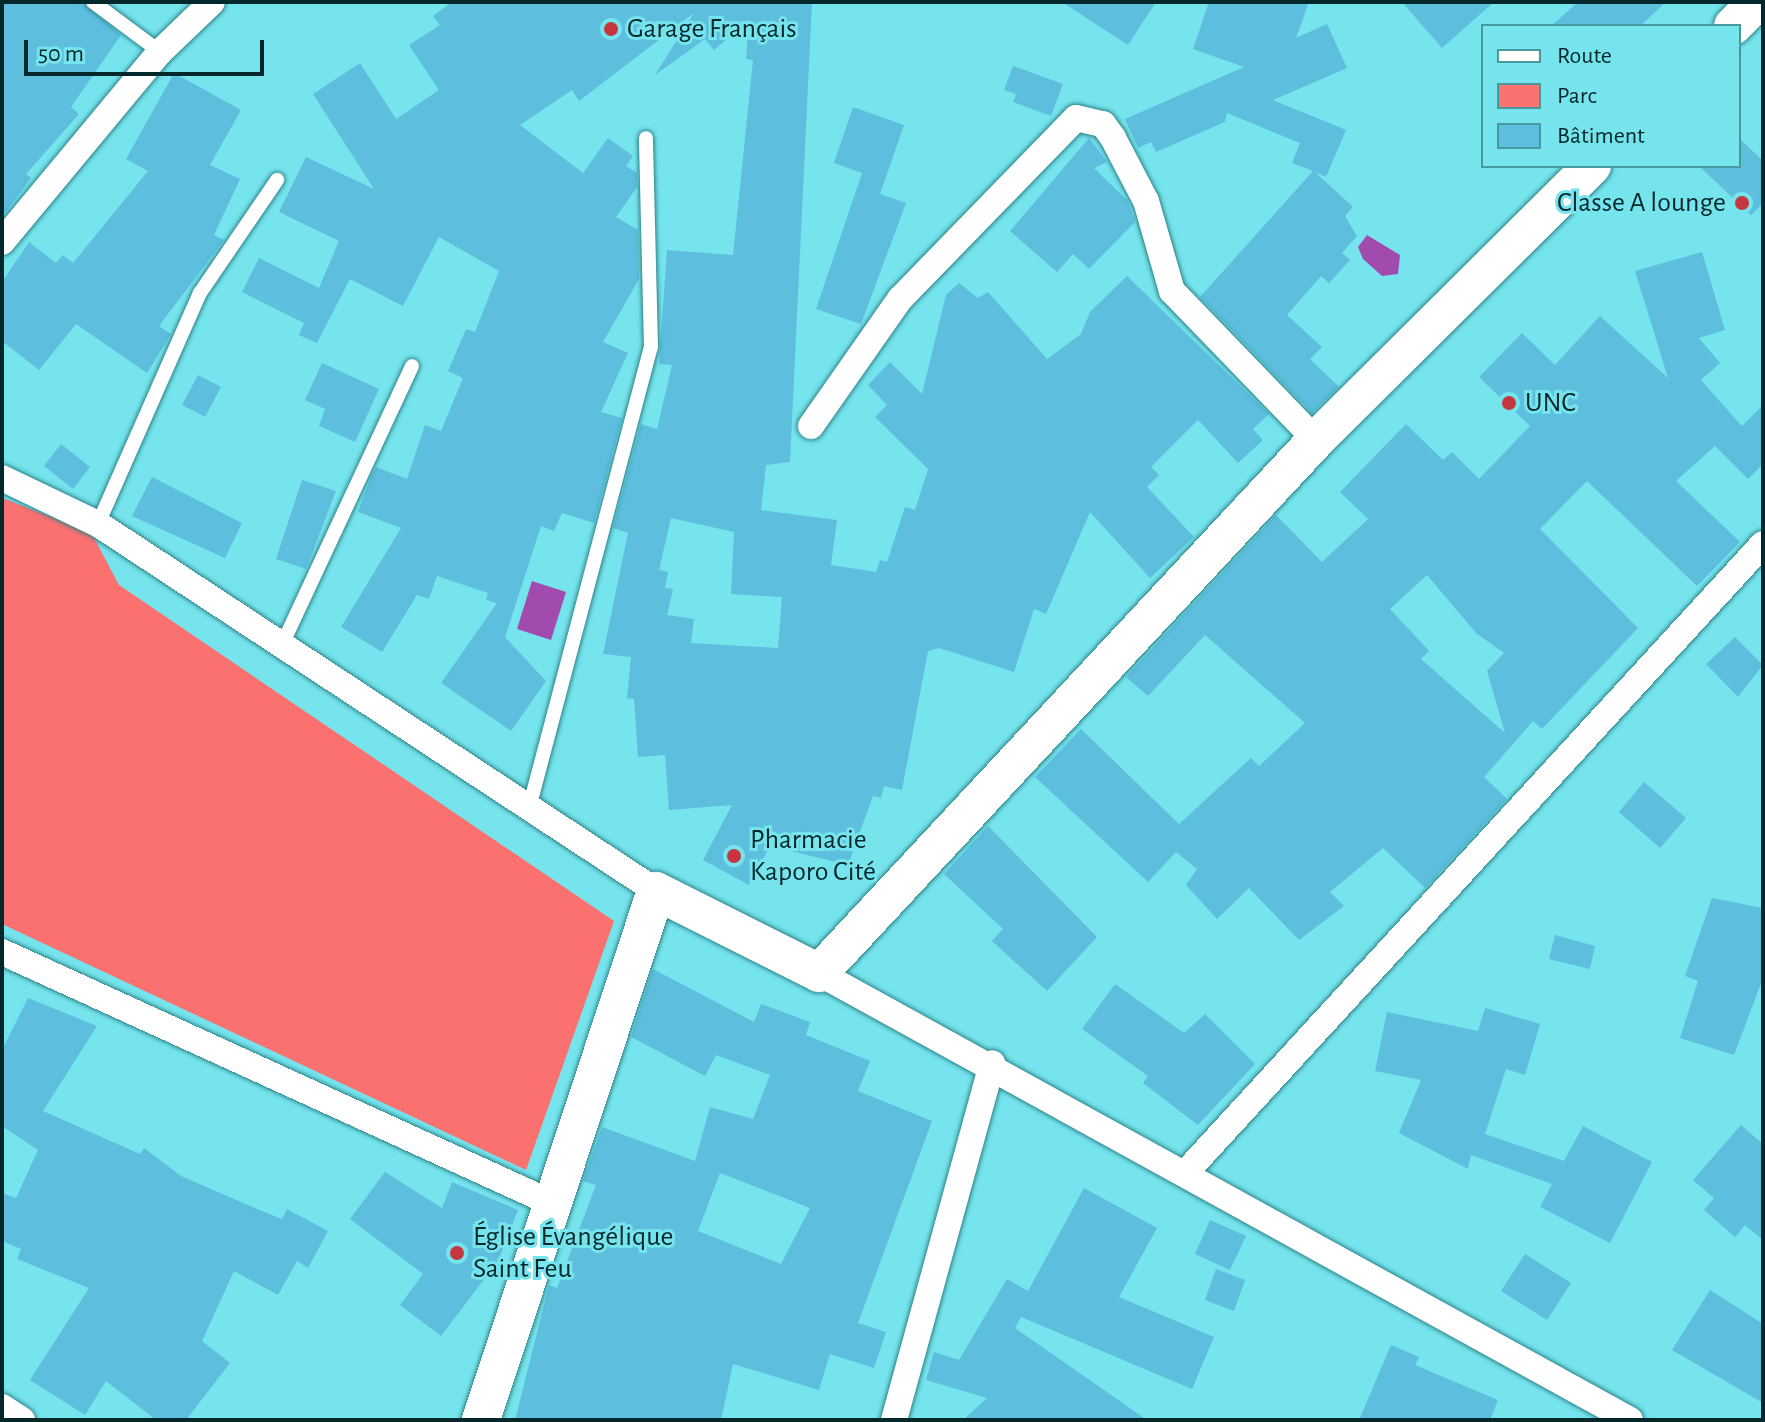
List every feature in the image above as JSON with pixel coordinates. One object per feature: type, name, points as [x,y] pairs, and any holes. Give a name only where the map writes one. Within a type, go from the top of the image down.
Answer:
[{"type":"street","points":[[2,242],[160,52],[212,2]]},
{"type":"street","points":[[1735,24],[1760,4]]},
{"type":"street","points":[[811,426],[900,299],[1076,118],[1103,124],[1113,138],[1146,201],[1172,291],[1316,440]]},
{"type":"street","points":[[819,973],[1316,440],[1590,168]]},
{"type":"street","points":[[2,478],[98,524],[528,812],[656,891],[992,1063],[1630,1420]]},
{"type":"street","points":[[1188,1170],[1763,544]]},
{"type":"street","points":[[481,1420],[656,891]]},
{"type":"street","points":[[2,952],[554,1204]]},
{"type":"street","points":[[894,1420],[992,1063]]},
{"type":"street","points":[[2,1407],[22,1420]]},
{"type":"lane","points":[[93,2],[160,52]]},
{"type":"lane","points":[[528,812],[651,347],[646,138]]},
{"type":"lane","points":[[98,524],[200,293],[277,180]]},
{"type":"lane","points":[[281,647],[412,366]]},
{"type":"green space","points":[[2,498],[91,532],[119,585],[614,921],[526,1170],[2,924]]},
{"type":"shaded area","points":[[1367,235],[1400,255],[1398,274],[1382,276],[1363,259],[1358,247]]},
{"type":"shaded area","points":[[532,581],[566,592],[551,640],[517,629]]},
{"type":"building","points":[[2,2],[83,2],[121,35],[71,107],[79,114],[26,174],[31,178],[2,217]]},
{"type":"building","points":[[452,2],[812,2],[790,462],[766,465],[761,510],[837,520],[831,565],[876,572],[880,560],[887,562],[905,507],[915,510],[928,469],[875,417],[887,405],[868,385],[890,362],[922,394],[946,295],[959,283],[978,298],[988,292],[1047,359],[1081,334],[1090,312],[1127,276],[1269,414],[1253,429],[1263,440],[1238,463],[1198,420],[1151,467],[1159,475],[1147,487],[1194,537],[1150,578],[1090,512],[1046,614],[1034,609],[1014,672],[939,648],[928,651],[902,790],[884,786],[881,798],[873,796],[848,865],[770,846],[749,885],[703,860],[732,805],[669,810],[665,755],[638,757],[634,699],[627,698],[631,657],[603,654],[628,533],[613,528],[641,424],[657,429],[672,365],[659,364],[667,250],[733,255],[753,60],[746,59],[749,20],[714,50],[705,39],[655,75],[694,13],[579,101],[572,90],[520,125],[583,173],[608,138],[633,156],[626,166],[637,173],[637,187],[616,217],[638,230],[639,279],[603,342],[628,353],[601,412],[622,418],[594,523],[562,513],[554,531],[541,526],[505,637],[546,681],[511,731],[441,683],[497,603],[486,600],[488,593],[437,576],[429,599],[417,595],[382,652],[341,627],[401,528],[358,512],[371,477],[376,467],[407,479],[425,425],[441,431],[463,378],[448,371],[466,329],[475,332],[499,271],[439,237],[403,306],[350,279],[317,343],[299,335],[304,323],[242,292],[259,258],[319,288],[339,241],[279,212],[306,157],[374,189],[313,94],[360,63],[396,119],[439,90],[409,45],[440,25],[433,16]],"holes":[[[671,518],[734,532],[731,594],[782,597],[778,648],[691,643],[694,619],[667,615],[673,589],[665,588],[668,572],[659,570]]]},
{"type":"building","points":[[1062,2],[1156,2],[1128,45]]},
{"type":"building","points":[[1209,2],[1309,2],[1296,38],[1327,24],[1347,68],[1273,100],[1346,130],[1326,177],[1315,172],[1353,207],[1345,216],[1357,236],[1342,253],[1350,260],[1329,283],[1321,276],[1287,315],[1322,347],[1310,359],[1339,387],[1312,413],[1200,297],[1313,171],[1292,163],[1300,143],[1227,113],[1225,122],[1156,152],[1151,142],[1138,148],[1125,119],[1244,67],[1193,49]]},
{"type":"building","points":[[1402,2],[1494,2],[1442,48]]},
{"type":"building","points":[[1578,2],[1666,2],[1642,24],[1553,24]]},
{"type":"building","points":[[1013,66],[1063,84],[1051,116],[1013,102],[1016,94],[1004,90]]},
{"type":"building","points":[[174,73],[241,110],[210,165],[240,179],[214,235],[224,240],[159,326],[171,334],[147,373],[76,324],[39,370],[2,341],[2,282],[29,242],[56,263],[63,255],[73,263],[148,171],[126,159]]},
{"type":"building","points":[[853,107],[904,125],[880,194],[906,203],[861,324],[816,309],[862,173],[834,163]]},
{"type":"building","points":[[1089,138],[1107,162],[1094,168],[1128,201],[1135,222],[1089,269],[1073,254],[1057,272],[1010,231]]},
{"type":"building","points":[[1741,140],[1763,161],[1763,203],[1751,215],[1701,168],[1741,168]]},
{"type":"building","points":[[1702,252],[1725,330],[1699,338],[1720,363],[1701,380],[1742,426],[1763,405],[1763,464],[1748,479],[1715,446],[1676,481],[1740,542],[1697,586],[1587,481],[1540,529],[1638,628],[1542,729],[1533,721],[1484,777],[1507,799],[1425,888],[1383,848],[1330,892],[1344,906],[1299,940],[1249,888],[1217,919],[1186,885],[1197,869],[1176,852],[1148,882],[1035,777],[1081,729],[1179,824],[1251,758],[1259,766],[1305,723],[1205,635],[1148,696],[1126,677],[1276,515],[1322,562],[1368,519],[1340,492],[1406,424],[1443,460],[1452,452],[1479,479],[1530,426],[1479,377],[1522,333],[1555,365],[1600,316],[1668,378],[1635,271]],"holes":[[[1427,575],[1476,633],[1504,653],[1487,671],[1505,733],[1421,659],[1429,651],[1390,609]]]},
{"type":"building","points":[[322,363],[379,389],[355,442],[319,426],[325,409],[305,400]]},
{"type":"building","points":[[198,375],[221,387],[205,417],[182,405]]},
{"type":"building","points":[[61,444],[90,467],[73,489],[44,466]]},
{"type":"building","points":[[152,477],[242,523],[225,558],[132,516]]},
{"type":"building","points":[[302,480],[336,491],[306,569],[276,559]]},
{"type":"building","points":[[1735,637],[1763,665],[1738,697],[1706,664]]},
{"type":"building","points":[[1644,782],[1686,818],[1660,848],[1619,812]]},
{"type":"building","points":[[988,826],[1097,937],[1047,991],[992,941],[1003,929],[944,874]]},
{"type":"building","points":[[1712,898],[1763,908],[1763,978],[1734,1055],[1680,1038],[1698,981],[1685,976]]},
{"type":"building","points":[[1555,935],[1595,946],[1590,969],[1549,959]]},
{"type":"building","points":[[653,969],[754,1022],[761,1004],[810,1022],[806,1035],[870,1061],[858,1091],[932,1121],[858,1323],[886,1332],[874,1368],[830,1354],[819,1390],[733,1364],[721,1420],[515,1420],[549,1285],[557,1288],[596,1185],[583,1181],[602,1127],[695,1161],[710,1107],[753,1119],[770,1075],[716,1055],[705,1076],[631,1037]],"holes":[[[720,1173],[810,1208],[781,1264],[698,1231]]]},
{"type":"building","points":[[1115,984],[1184,1033],[1205,1014],[1255,1064],[1198,1125],[1143,1083],[1148,1076],[1082,1029]]},
{"type":"building","points":[[28,998],[97,1026],[43,1111],[140,1154],[144,1148],[181,1176],[257,1209],[282,1219],[287,1209],[328,1231],[308,1268],[297,1261],[278,1295],[234,1271],[202,1341],[230,1363],[186,1420],[156,1420],[106,1381],[85,1415],[30,1380],[89,1288],[17,1259],[21,1249],[2,1241],[2,1193],[16,1198],[38,1150],[2,1126],[2,1050]]},
{"type":"building","points":[[1485,1008],[1540,1024],[1525,1075],[1506,1069],[1485,1134],[1564,1161],[1583,1126],[1652,1162],[1610,1243],[1540,1207],[1552,1184],[1471,1155],[1468,1169],[1399,1133],[1421,1080],[1375,1071],[1387,1012],[1478,1031]]},
{"type":"building","points":[[1741,1125],[1763,1144],[1763,1240],[1745,1225],[1735,1237],[1704,1210],[1714,1198],[1693,1180]]},
{"type":"building","points":[[385,1172],[442,1208],[452,1182],[518,1210],[498,1261],[441,1336],[400,1305],[423,1274],[350,1219]]},
{"type":"building","points":[[1084,1188],[1157,1228],[1119,1297],[1214,1337],[1192,1389],[1021,1317],[1015,1328],[1147,1420],[963,1420],[987,1398],[926,1380],[934,1352],[959,1360],[1007,1279],[1028,1291]]},
{"type":"building","points":[[1210,1220],[1246,1236],[1230,1270],[1195,1254]]},
{"type":"building","points":[[1525,1254],[1571,1283],[1547,1320],[1501,1291]]},
{"type":"building","points":[[1216,1269],[1245,1280],[1234,1311],[1205,1300]]},
{"type":"building","points":[[1710,1290],[1763,1324],[1763,1403],[1672,1350]]},
{"type":"building","points":[[1391,1345],[1419,1357],[1415,1365],[1498,1400],[1490,1420],[1359,1420]]},
{"type":"place","name":"Garage Français","points":[[611,29]]},
{"type":"place","name":"Classe A lounge","points":[[1742,203]]},
{"type":"place","name":"UNC","points":[[1509,403]]},
{"type":"place","name":"Pharmacie Kaporo Cité","points":[[734,856]]},
{"type":"place","name":"Église Évangélique Saint Feu","points":[[457,1253]]}]
